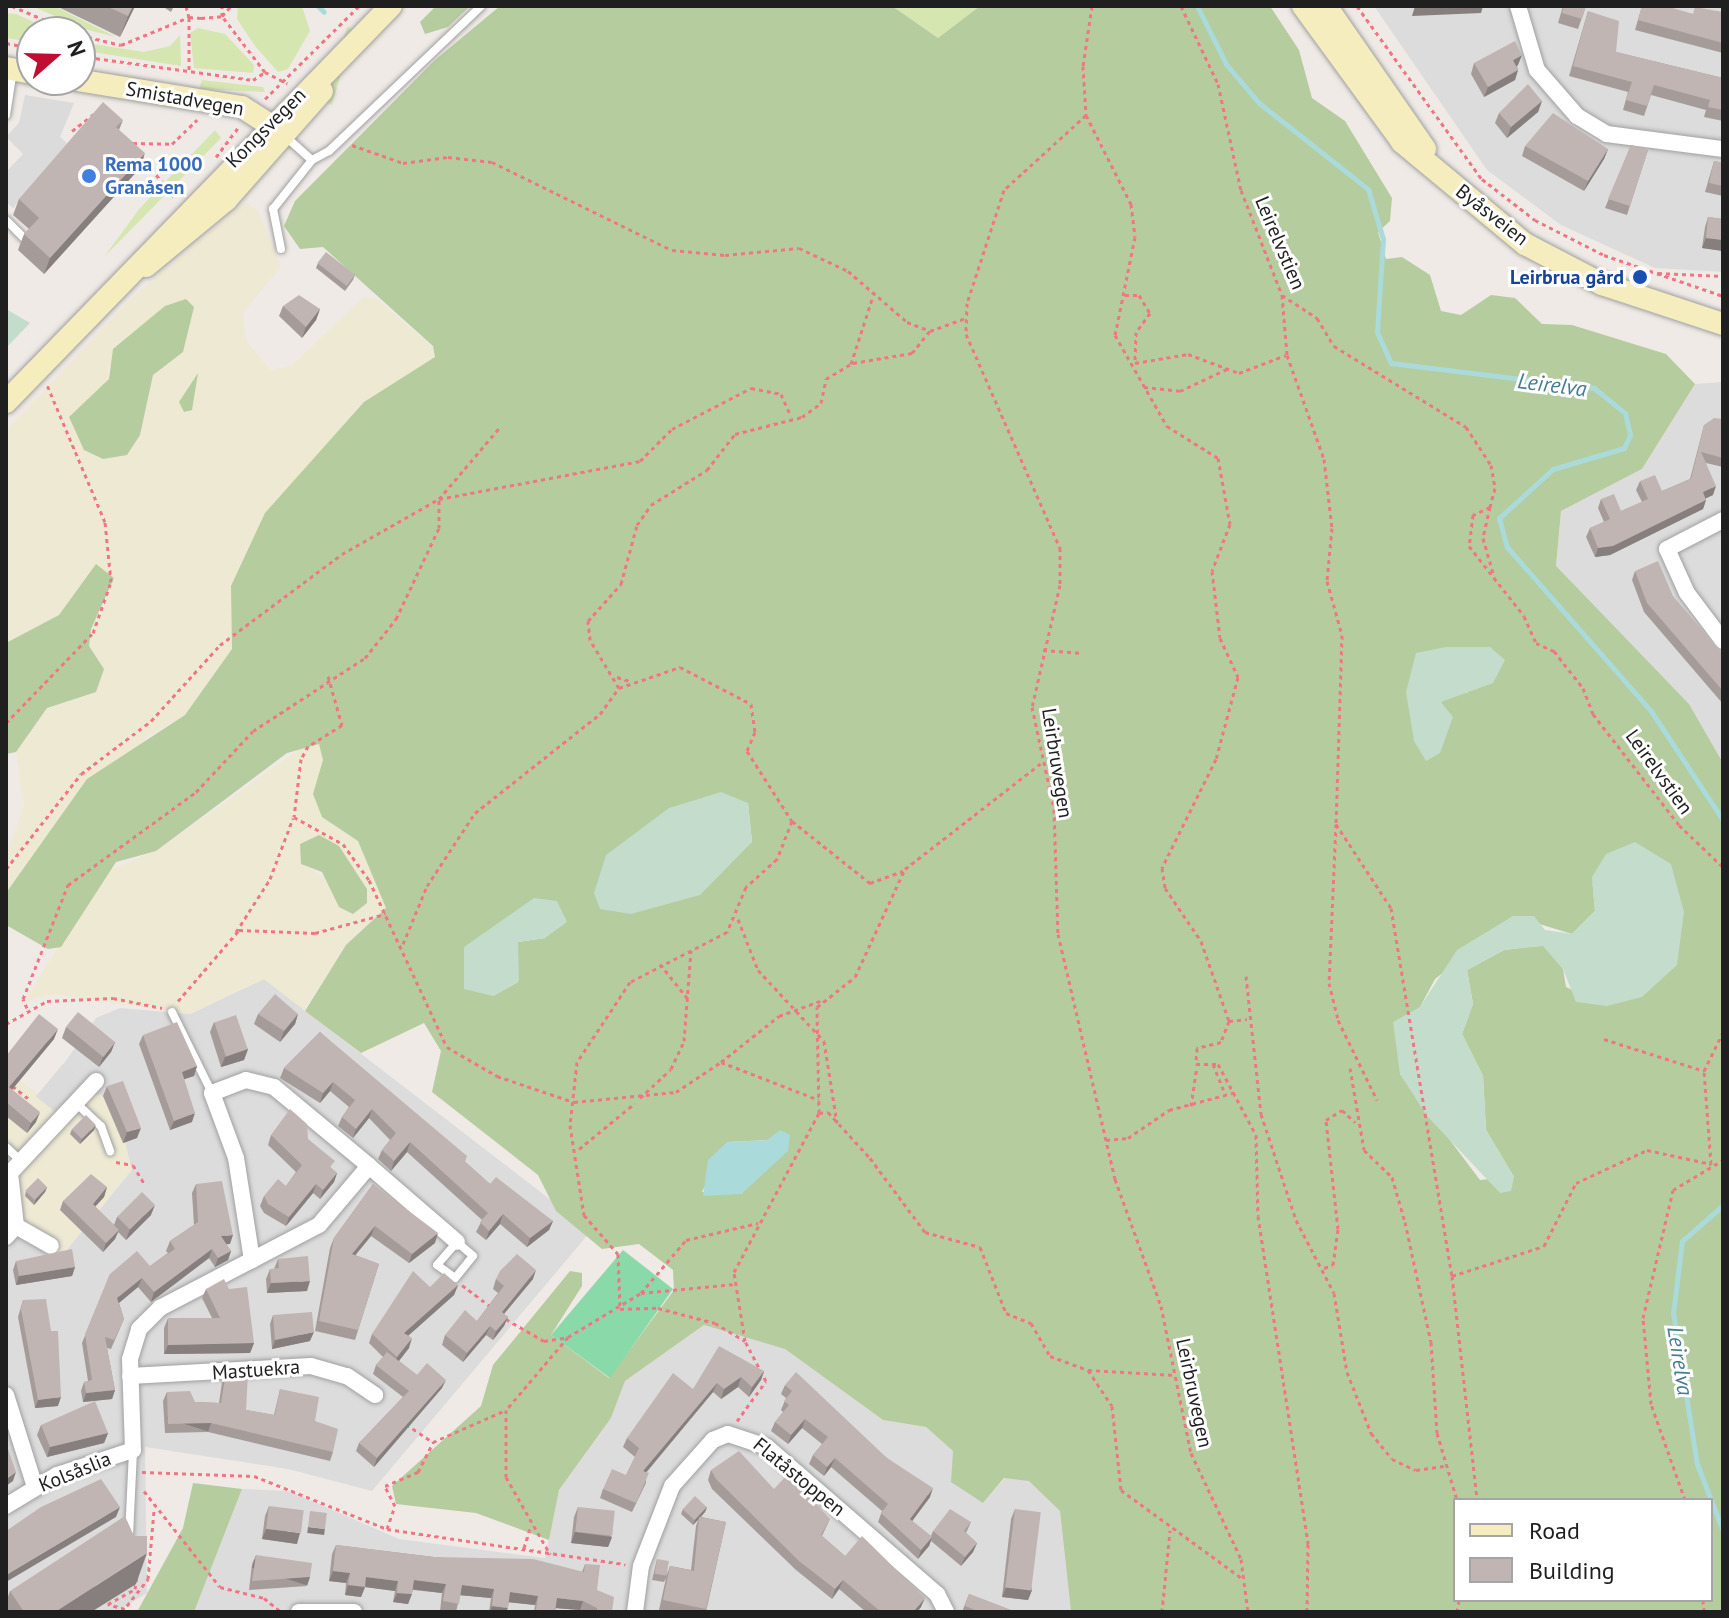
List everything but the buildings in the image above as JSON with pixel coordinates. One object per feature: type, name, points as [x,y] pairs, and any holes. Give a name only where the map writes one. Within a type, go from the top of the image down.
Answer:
[{"type":"main road","name":"Kongsvegen","points":[[6,402],[129,277],[270,123],[344,56],[391,6]]},
{"type":"main road","name":"Byåsveien","points":[[1303,6],[1402,142],[1525,244],[1602,284],[1723,324]]},
{"type":"main road","name":"Byåsveien","points":[[1326,6],[1441,173]]},
{"type":"main road","name":"Smistadvegen","points":[[96,84],[270,123]]},
{"type":"street","points":[[1518,6],[1537,70],[1577,116],[1607,134],[1723,149]]},
{"type":"street","points":[[1723,520],[1667,549],[1687,593],[1723,641]]},
{"type":"street","points":[[252,1260],[236,1158],[212,1093],[260,1080],[369,1166],[457,1242]]},
{"type":"street","points":[[51,1246],[9,1232],[7,1186],[20,1160],[42,1146],[96,1081]]},
{"type":"street","points":[[133,1450],[130,1376],[133,1342],[149,1318],[319,1225],[369,1166]]},
{"type":"street","name":"Mastuekra","points":[[130,1376],[311,1366],[347,1376],[375,1395]]},
{"type":"street","points":[[6,1395],[35,1487]]},
{"type":"street","name":"Flatåstoppen","points":[[635,1612],[641,1566],[672,1486],[713,1440],[728,1434],[767,1447],[937,1594],[946,1612]]},
{"type":"street","name":"Kolsåslia","points":[[6,1506],[35,1487],[133,1450]]},
{"type":"street","points":[[299,1612],[354,1612]]},
{"type":"lane","points":[[281,249],[273,209],[312,160],[341,142],[481,6]]},
{"type":"lane","points":[[6,115],[16,74]]},
{"type":"lane","name":"Kongsvegen","points":[[270,123],[312,160]]},
{"type":"lane","points":[[6,220],[25,239]]},
{"type":"lane","points":[[172,1012],[212,1093]]},
{"type":"lane","points":[[77,1104],[101,1126],[110,1151]]},
{"type":"lane","points":[[6,1147],[20,1160]]},
{"type":"lane","points":[[457,1242],[473,1256],[455,1278],[437,1265],[457,1242]]},
{"type":"lane","name":"Kolsåslia","points":[[128,1548],[136,1472],[133,1450]]},
{"type":"path","points":[[12,6],[25,8]]},
{"type":"path","points":[[186,6],[189,17],[189,73]]},
{"type":"path","points":[[222,6],[222,16],[265,72],[286,82]]},
{"type":"path","points":[[96,39],[121,45],[189,17],[222,16],[231,6]]},
{"type":"path","points":[[209,165],[270,123],[286,82],[359,6]]},
{"type":"path","points":[[1092,6],[1083,66],[1086,115],[1131,204],[1135,237],[1114,330],[1135,363],[1144,387],[1180,440],[1218,458],[1230,524],[1212,571],[1220,638],[1238,677],[1216,759],[1162,868],[1165,888],[1201,941],[1229,1021],[1221,1042],[1197,1048],[1191,1106]]},
{"type":"path","name":"Leirelvstien","points":[[1181,6],[1218,84],[1241,190],[1282,295],[1317,318],[1334,346],[1466,427],[1491,465],[1490,507],[1473,515],[1469,546],[1494,576],[1536,643],[1554,651],[1583,688],[1593,714],[1679,825],[1723,867]]},
{"type":"path","points":[[1357,6],[1482,179],[1535,220],[1654,273],[1723,296]]},
{"type":"path","points":[[96,58],[253,80],[265,72]]},
{"type":"path","points":[[72,131],[96,113],[107,123]]},
{"type":"path","points":[[176,199],[161,185],[129,142],[172,144],[191,133],[199,113]]},
{"type":"path","points":[[619,688],[617,677],[595,650],[588,621],[621,584],[644,514],[707,470],[735,434],[792,418],[821,403],[826,379],[851,364],[912,353],[930,331],[965,318],[1004,190],[1086,115]]},
{"type":"path","points":[[341,142],[403,163],[448,157],[492,162],[672,250],[725,255],[799,248],[848,271],[874,294],[930,331]]},
{"type":"path","points":[[165,210],[183,191]]},
{"type":"path","points":[[1654,273],[1723,276]]},
{"type":"path","points":[[1697,288],[1700,275]]},
{"type":"path","points":[[851,364],[874,294]]},
{"type":"path","points":[[1124,295],[1139,295],[1150,313],[1136,332],[1135,363]]},
{"type":"path","points":[[1282,295],[1287,355],[1324,459],[1332,528],[1327,581],[1342,635],[1329,983],[1377,1100]]},
{"type":"path","name":"Leirbruvegen","points":[[965,318],[1060,548],[1060,585],[1032,685],[1042,763],[1054,809],[1058,934],[1106,1140],[1176,1375],[1198,1474],[1229,1530],[1245,1580],[1248,1612]]},
{"type":"path","points":[[1135,363],[1188,354],[1239,373],[1287,355]]},
{"type":"path","points":[[6,723],[93,633],[111,582],[105,522],[39,367]]},
{"type":"path","points":[[1144,387],[1180,391],[1227,369]]},
{"type":"path","points":[[6,869],[81,774],[151,721],[220,645],[342,554],[439,499],[640,461],[672,429],[751,388],[781,394],[792,418]]},
{"type":"path","points":[[27,1008],[23,999],[68,885],[196,792],[253,731],[328,676],[365,658],[396,619],[439,528],[439,499],[500,427]]},
{"type":"path","points":[[1490,507],[1483,538],[1494,576]]},
{"type":"path","points":[[1043,650],[1083,653]]},
{"type":"path","points":[[403,944],[427,886],[475,813],[600,714],[619,688],[680,667],[741,692],[755,726],[747,751],[792,821],[870,883],[905,869],[1042,763]]},
{"type":"path","points":[[6,1024],[27,1008],[113,998],[172,1012],[236,932],[270,879],[294,817],[301,759],[308,746],[342,725],[328,676]]},
{"type":"path","points":[[617,677],[633,683]]},
{"type":"path","points":[[6,772],[6,824]]},
{"type":"path","points":[[294,817],[343,844],[403,944],[415,989],[447,1047],[497,1076],[574,1102],[637,1101],[694,1086],[721,1062],[797,1007],[823,1000],[855,977],[905,869]]},
{"type":"path","points":[[792,821],[777,859],[746,887],[738,919],[758,970],[797,1007],[824,1041],[837,1123]]},
{"type":"path","points":[[1336,824],[1391,908],[1452,1276],[1477,1498]]},
{"type":"path","points":[[236,932],[329,932],[386,914]]},
{"type":"path","points":[[620,1309],[618,1254],[584,1215],[574,1102],[577,1062],[630,982],[691,950],[738,919]]},
{"type":"path","points":[[577,1150],[671,1069],[690,1003],[691,950]]},
{"type":"path","points":[[660,964],[679,978],[690,1003]]},
{"type":"path","points":[[1246,976],[1247,1019],[1268,1138],[1322,1267],[1347,1372],[1371,1433],[1392,1459],[1416,1470],[1444,1466]]},
{"type":"path","points":[[728,1434],[766,1381],[745,1341],[734,1272],[819,1113],[812,1024],[823,1000]]},
{"type":"path","points":[[1229,1021],[1247,1019]]},
{"type":"path","points":[[1711,1164],[1704,1071],[1723,1032]]},
{"type":"path","points":[[1604,1039],[1704,1071]]},
{"type":"path","points":[[721,1062],[819,1100]]},
{"type":"path","points":[[1197,1066],[1213,1064]]},
{"type":"path","points":[[1213,1064],[1236,1092],[1256,1135],[1258,1216],[1308,1544],[1307,1612]]},
{"type":"path","points":[[1213,1064],[1226,1094]]},
{"type":"path","points":[[1350,1068],[1356,1087],[1355,1122],[1364,1150],[1392,1177],[1405,1222],[1431,1342],[1444,1466],[1456,1498]]},
{"type":"path","points":[[1356,1087],[1368,1080]]},
{"type":"path","points":[[6,1081],[28,1098]]},
{"type":"path","points":[[1106,1140],[1128,1138],[1163,1112],[1236,1092]]},
{"type":"path","points":[[1322,1267],[1333,1265],[1338,1229],[1326,1120],[1342,1110],[1355,1122]]},
{"type":"path","points":[[819,1113],[837,1123],[925,1232],[980,1247],[1006,1313],[1031,1323],[1050,1356],[1088,1370],[1176,1375]]},
{"type":"path","points":[[1256,1135],[1268,1138]]},
{"type":"path","points":[[1452,1276],[1544,1246],[1576,1183],[1647,1150],[1711,1164]]},
{"type":"path","points":[[110,1151],[117,1163],[133,1165],[145,1185]]},
{"type":"path","points":[[1684,1498],[1651,1404],[1643,1318],[1673,1190],[1722,1160]]},
{"type":"path","points":[[455,1278],[525,1334],[544,1341],[568,1337],[620,1309],[641,1293],[686,1240],[758,1223]]},
{"type":"path","points":[[641,1293],[735,1284]]},
{"type":"path","points":[[620,1309],[658,1308],[715,1323],[745,1341]]},
{"type":"path","points":[[387,1529],[395,1506],[385,1486],[418,1472],[433,1442],[506,1410],[568,1337]]},
{"type":"path","points":[[1088,1370],[1112,1406],[1121,1490],[1170,1530],[1245,1580]]},
{"type":"path","points":[[375,1395],[433,1442]]},
{"type":"path","points":[[506,1410],[506,1477],[550,1554]]},
{"type":"path","points":[[136,1472],[254,1476],[387,1529],[641,1566]]},
{"type":"path","points":[[135,1486],[220,1587],[264,1598],[281,1612]]},
{"type":"path","points":[[138,1565],[135,1589],[108,1604],[124,1611],[155,1557],[154,1509]]},
{"type":"path","points":[[523,1550],[531,1525]]},
{"type":"path","points":[[1162,1612],[1170,1530]]},
{"type":"shaded area","points":[[1374,6],[1723,6],[1723,272],[1655,268],[1561,225],[1487,170]]},
{"type":"shaded area","points":[[25,96],[74,103],[60,137],[69,145],[13,208],[6,202],[6,172],[23,154],[6,137],[19,123]]},
{"type":"shaded area","points":[[245,202],[258,211],[281,267],[243,313],[246,340],[270,370],[291,366],[364,297],[377,299],[433,347],[436,357],[364,402],[231,586],[232,649],[185,715],[147,737],[6,893],[6,855],[24,806],[16,752],[47,708],[96,692],[100,661],[89,646],[91,629],[107,600],[96,564],[59,615],[6,643],[6,430],[131,299]],"holes":[[[183,352],[153,375],[140,435],[103,459],[84,450],[69,417],[109,379],[107,366]]]},
{"type":"shaded area","points":[[1723,382],[1723,763],[1689,704],[1556,567],[1561,511],[1642,469],[1695,384]]},
{"type":"shaded area","points":[[308,743],[319,745],[323,760],[313,795],[322,817],[358,841],[386,908],[346,945],[304,1010],[264,979],[190,1014],[53,994],[24,1002],[105,872],[156,851]],"holes":[[[319,835],[339,846],[367,888],[339,907],[329,881],[302,864],[300,844]]]},
{"type":"shaded area","points":[[264,979],[591,1231],[372,1491],[288,1469],[145,1447],[147,1593],[116,1612],[6,1612],[6,1071],[41,1096],[96,1018],[120,1008],[190,1014]]},
{"type":"shaded area","points":[[63,1064],[86,1083],[59,1115],[36,1096]]},
{"type":"shaded area","points":[[6,1071],[41,1096],[101,1095],[118,1113],[132,1170],[61,1257],[6,1218]]},
{"type":"shaded area","points":[[704,1325],[785,1349],[883,1420],[926,1427],[953,1451],[983,1503],[1005,1478],[1029,1480],[1060,1511],[1071,1612],[194,1612],[242,1489],[289,1491],[399,1539],[545,1558],[559,1490],[611,1418],[625,1381]]},
{"type":"green space","points":[[32,6],[54,6],[74,16],[55,16]]},
{"type":"green space","points":[[238,6],[302,6],[310,31],[288,69],[278,72],[255,46],[237,19]]},
{"type":"green space","points":[[436,6],[470,6],[448,27],[425,34],[420,22]]},
{"type":"green space","points":[[500,6],[892,6],[938,38],[980,6],[1270,6],[1299,50],[1312,98],[1345,121],[1392,198],[1390,221],[1378,232],[1386,259],[1402,257],[1430,275],[1441,311],[1461,315],[1491,295],[1515,298],[1542,324],[1572,325],[1666,354],[1695,384],[1642,469],[1561,511],[1556,566],[1689,704],[1723,763],[1723,1612],[1071,1612],[1060,1511],[1029,1481],[1004,1478],[983,1503],[951,1482],[953,1451],[926,1427],[883,1420],[785,1349],[704,1325],[625,1381],[611,1418],[559,1490],[549,1540],[476,1513],[396,1504],[392,1486],[481,1406],[493,1365],[570,1271],[582,1273],[582,1286],[551,1335],[609,1378],[674,1290],[673,1270],[639,1244],[602,1249],[556,1211],[538,1175],[432,1092],[441,1051],[424,1023],[361,1053],[305,1011],[346,945],[386,908],[358,841],[322,817],[313,794],[323,760],[319,744],[287,753],[156,851],[116,862],[61,947],[48,949],[6,925],[6,893],[87,779],[185,715],[232,649],[231,586],[265,513],[364,402],[435,357],[433,346],[323,247],[300,249],[284,226],[295,201],[435,60]],"holes":[[[1490,647],[1467,693],[1450,693],[1440,703]],[[748,803],[752,842],[716,871]],[[1592,877],[1607,1006],[1566,987],[1563,969],[1543,945],[1504,950],[1467,970],[1473,1004],[1462,1034],[1483,1076],[1486,1130],[1514,1177],[1480,1180],[1400,1074],[1420,1007],[1435,979],[1513,916],[1572,934],[1595,911]],[[534,898],[545,938],[518,942],[518,982],[493,996]],[[767,1140],[781,1156],[741,1194],[702,1192],[727,1142]]]},
{"type":"green space","points":[[892,6],[980,6],[938,38]]},
{"type":"green space","points":[[6,13],[20,16],[16,16],[16,40],[6,38]]},
{"type":"green space","points":[[96,27],[116,37],[96,32]]},
{"type":"green space","points":[[347,27],[354,29],[332,105],[325,103]]},
{"type":"green space","points":[[198,28],[225,34],[254,65],[253,73],[194,68],[190,33]]},
{"type":"green space","points":[[180,35],[181,66],[96,53],[96,44],[144,52],[170,46]]},
{"type":"green space","points":[[202,80],[263,87],[265,92],[199,89]]},
{"type":"green space","points":[[215,130],[221,138],[104,257],[140,208]]},
{"type":"green space","points":[[186,299],[194,307],[183,352],[153,375],[140,435],[127,455],[103,459],[84,450],[69,417],[109,379],[113,349],[165,306]]},
{"type":"green space","points":[[6,309],[30,323],[6,348]]},
{"type":"green space","points":[[198,373],[192,410],[184,412],[179,402]]},
{"type":"green space","points":[[96,564],[114,578],[91,629],[89,646],[104,669],[96,692],[47,708],[16,752],[6,754],[6,643],[59,615]]},
{"type":"green space","points":[[1446,647],[1490,647],[1505,660],[1493,683],[1441,702],[1453,717],[1440,753],[1426,761],[1414,741],[1406,692],[1416,653]]},
{"type":"green space","points":[[721,792],[748,803],[752,842],[700,895],[631,914],[600,909],[594,893],[606,855],[669,808]]},
{"type":"green space","points":[[319,835],[339,846],[367,889],[367,903],[353,914],[339,907],[322,872],[301,864],[300,844]]},
{"type":"green space","points":[[1635,842],[1671,864],[1684,912],[1677,965],[1642,997],[1607,1006],[1576,1002],[1563,969],[1543,946],[1504,950],[1467,970],[1473,1004],[1462,1034],[1483,1076],[1486,1130],[1514,1177],[1511,1191],[1500,1193],[1427,1116],[1400,1074],[1393,1022],[1420,1007],[1457,950],[1513,916],[1534,916],[1545,930],[1572,934],[1595,911],[1592,877],[1606,854]]},
{"type":"green space","points":[[534,898],[557,901],[567,922],[545,938],[518,942],[519,981],[493,996],[464,989],[464,947]]},
{"type":"green space","points":[[623,1250],[673,1289],[610,1378],[551,1335]]},
{"type":"green space","points":[[193,1483],[242,1489],[194,1612],[137,1612],[183,1528]]},
{"type":"water","points":[[780,1130],[790,1135],[788,1151],[741,1194],[703,1196],[708,1160],[727,1142],[767,1140]]},
{"type":"waterway","points":[[318,6],[324,12]]},
{"type":"waterway","name":"Leirelva","points":[[1197,6],[1226,64],[1259,103],[1368,189],[1383,239],[1377,332],[1391,363],[1594,388],[1625,413],[1630,435],[1624,448],[1553,469],[1499,518],[1507,547],[1651,711],[1723,820]]},
{"type":"waterway","name":"Leirelva","points":[[1710,1498],[1697,1464],[1673,1313],[1682,1241],[1723,1205]]},
{"type":"waterway","name":"Leirelva","points":[[1713,1505],[1723,1531]]},
{"type":"place","name":"Rema 1000 Granåsen","points":[[89,176]]},
{"type":"place","name":"Leirbrua gård","points":[[1640,277]]}]
